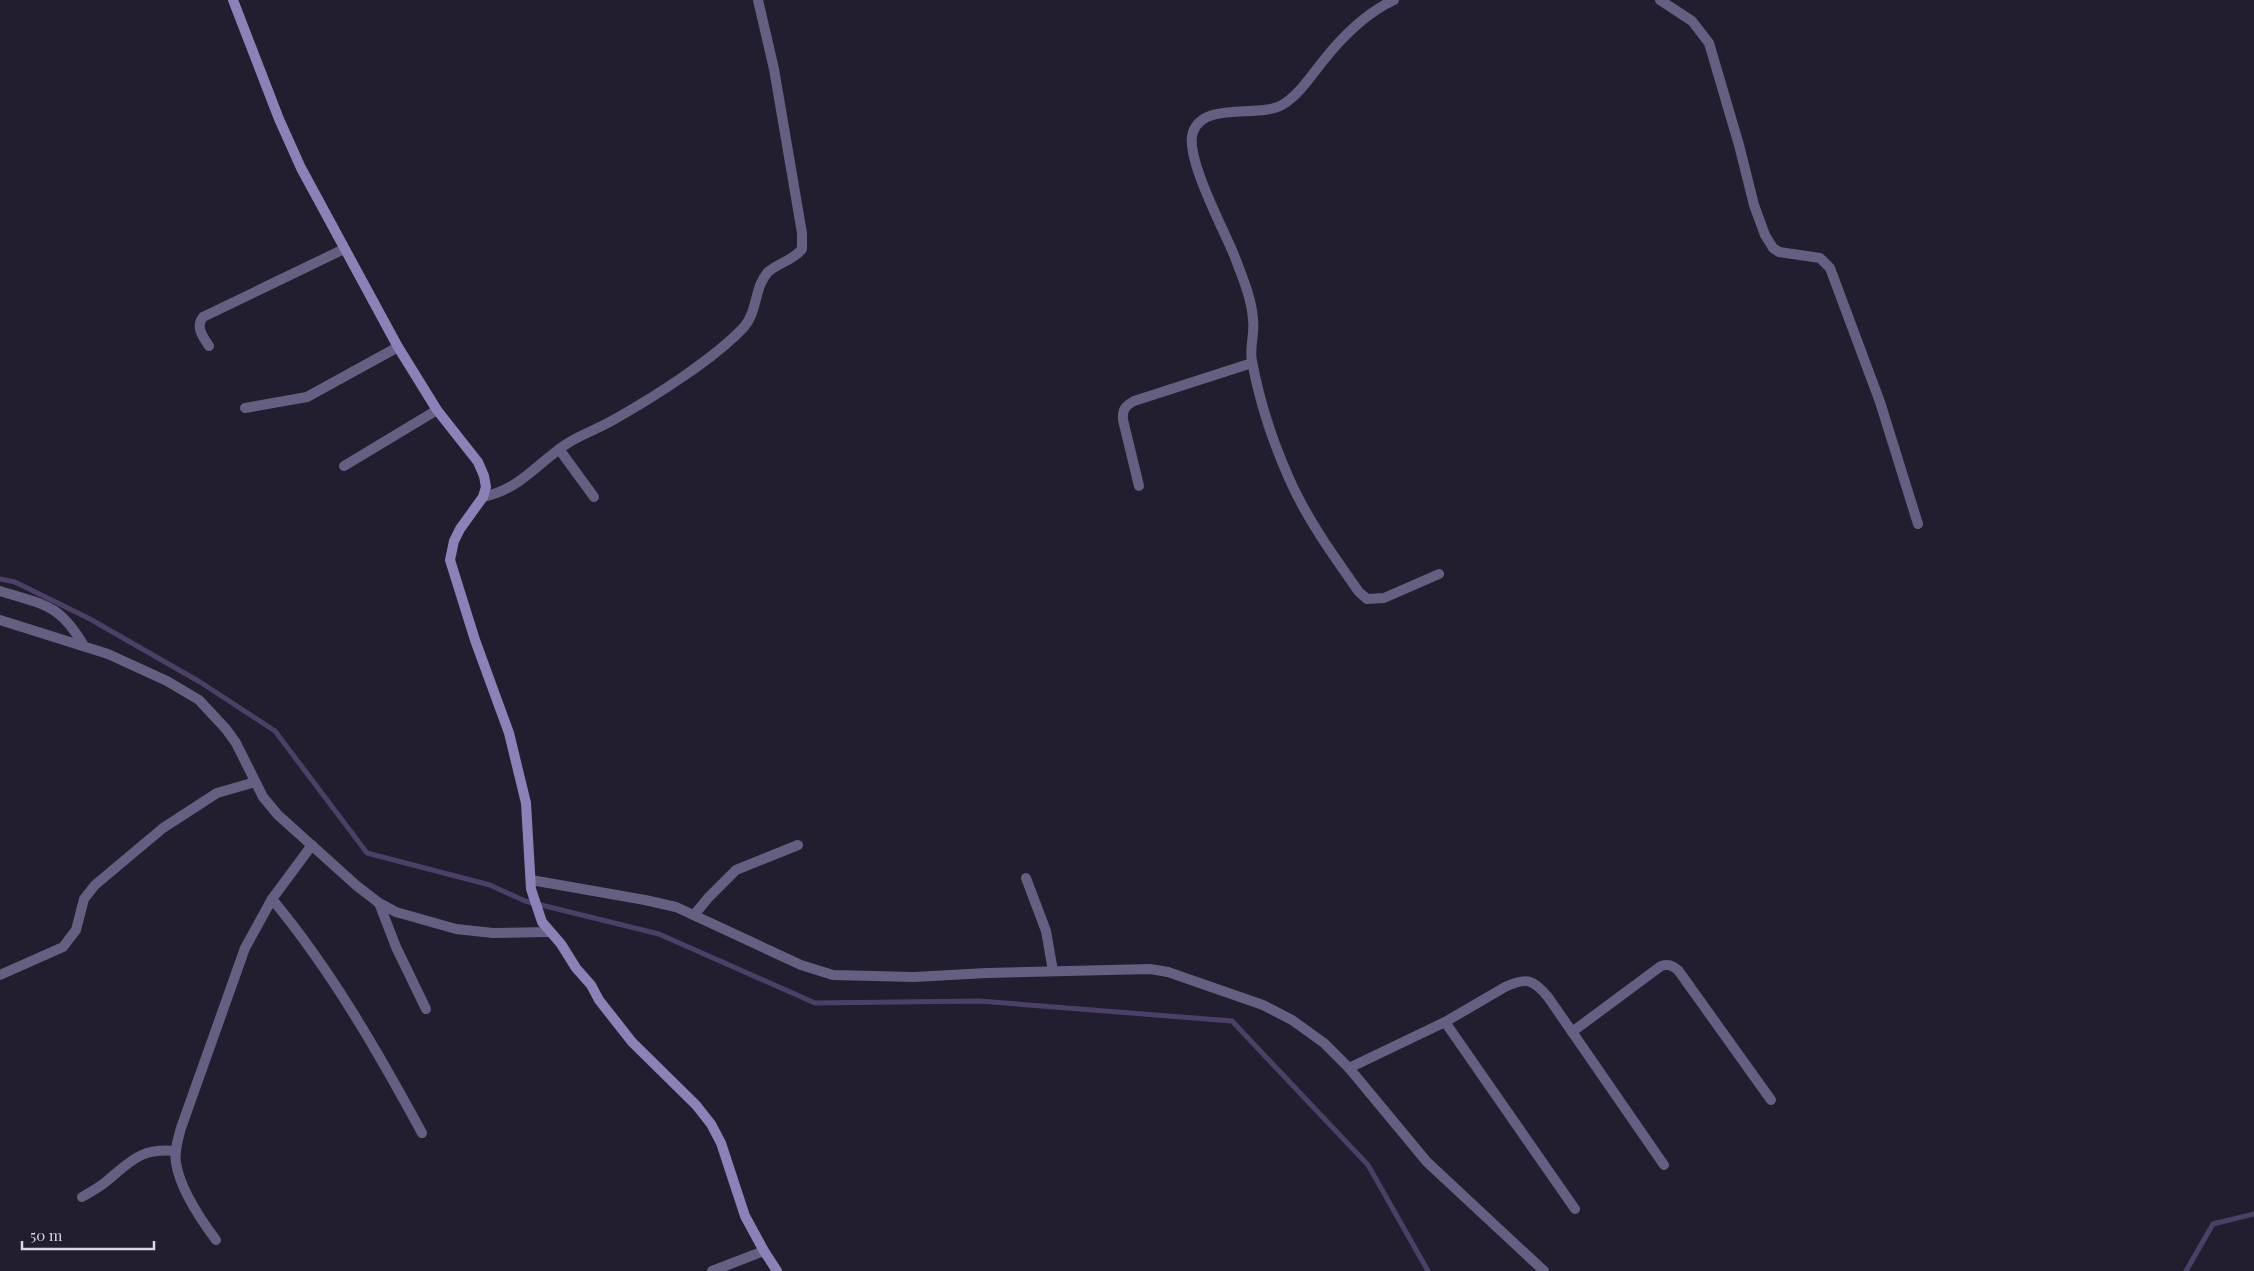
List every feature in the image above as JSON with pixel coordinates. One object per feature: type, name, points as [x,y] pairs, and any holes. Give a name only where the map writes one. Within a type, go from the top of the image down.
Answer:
[{"type":"street","points":[[233,0],[279,119],[301,168],[398,347],[437,410],[478,462],[484,476],[486,487],[483,497],[460,529],[454,541],[450,560],[475,640],[509,733],[526,803],[531,885],[542,922],[561,944],[576,968],[591,985],[599,1000],[632,1042],[696,1106],[711,1124],[721,1143],[745,1216],[777,1271]]},
{"type":"street","points":[[483,497],[496,494],[518,484],[559,449],[622,415],[724,345],[750,319],[763,280],[768,273],[796,255],[802,248],[802,233],[774,70],[758,0]]},
{"type":"street","points":[[1394,0],[1370,15],[1346,36],[1291,98],[1280,106],[1216,114],[1205,118],[1197,124],[1191,139],[1194,157],[1214,211],[1234,255],[1252,308],[1254,330],[1251,344],[1252,363],[1272,435],[1288,477],[1304,508],[1359,592],[1367,599],[1384,598],[1439,574]]},
{"type":"street","points":[[1660,0],[1692,22],[1709,43],[1754,205],[1769,242],[1780,252],[1820,258],[1830,268],[1880,402],[1918,524]]},
{"type":"street","points":[[209,346],[199,328],[203,317],[344,249]]},
{"type":"street","points":[[245,408],[307,397],[398,347]]},
{"type":"street","points":[[1138,486],[1122,412],[1126,405],[1252,363]]},
{"type":"street","points":[[344,466],[437,410]]},
{"type":"street","points":[[559,449],[594,497]]},
{"type":"street","points":[[0,591],[51,607],[72,626],[84,646]]},
{"type":"street","points":[[0,620],[108,654],[167,681],[199,700],[226,729],[236,743],[254,782],[263,797],[278,814],[379,903],[396,912],[456,928],[493,933],[549,932]]},
{"type":"street","points":[[0,975],[63,947],[76,930],[84,899],[95,885],[163,828],[217,793],[254,782]]},
{"type":"street","points":[[694,915],[736,870],[798,844]]},
{"type":"street","points":[[216,1240],[194,1207],[180,1175],[176,1162],[176,1151],[181,1128],[245,948],[272,899],[312,845]]},
{"type":"street","points":[[1026,878],[1046,932],[1053,971]]},
{"type":"street","points":[[531,885],[645,900],[676,907],[801,965],[833,975],[914,977],[1131,969],[1168,972],[1263,1005],[1292,1020],[1324,1043],[1349,1068],[1428,1162],[1544,1271]]},
{"type":"street","points":[[272,899],[304,937],[384,1063],[422,1133]]},
{"type":"street","points":[[379,903],[396,948],[426,1009]]},
{"type":"street","points":[[1572,1032],[1661,966],[1666,964],[1674,966],[1771,1100]]},
{"type":"street","points":[[1349,1068],[1445,1022],[1505,987],[1516,982],[1530,981],[1536,983],[1548,996],[1664,1165]]},
{"type":"street","points":[[1445,1022],[1575,1209]]},
{"type":"street","points":[[82,1197],[107,1181],[131,1159],[143,1153],[155,1150],[176,1151]]},
{"type":"street","points":[[712,1271],[764,1251]]},
{"type":"waterway","points":[[0,579],[15,582],[90,619],[200,682],[275,731],[367,853],[490,885],[525,901],[659,934],[815,1003],[979,1001],[1232,1021],[1368,1165],[1428,1271]]},
{"type":"waterway","points":[[2186,1271],[2213,1224],[2254,1214]]}]
